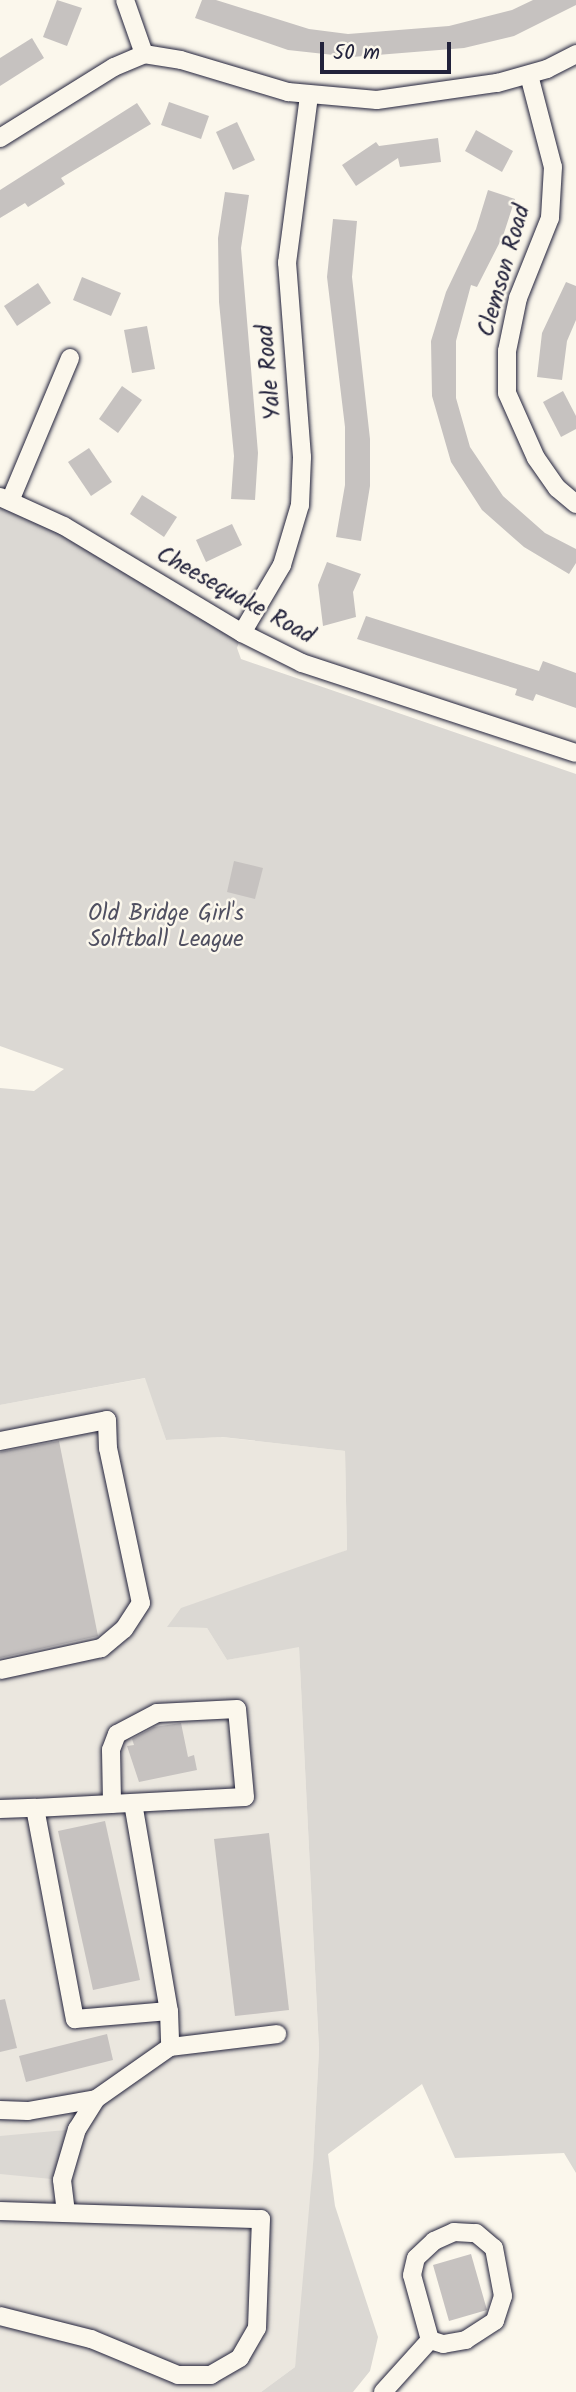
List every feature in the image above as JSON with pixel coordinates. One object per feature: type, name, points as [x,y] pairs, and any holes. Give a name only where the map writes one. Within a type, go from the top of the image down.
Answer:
[{"type":"street","points":[[125,0],[144,54]]},
{"type":"street","points":[[0,138],[114,67],[144,54],[309,95],[393,100],[530,75],[576,54]]},
{"type":"street","name":"Clemson Road","points":[[530,75],[554,167],[551,205],[519,298],[507,351],[507,393],[536,458],[557,488],[576,504]]},
{"type":"street","name":"Yale Road","points":[[242,633],[282,565],[300,505],[302,457],[287,262],[309,95]]},
{"type":"street","points":[[5,499],[70,358]]},
{"type":"street","name":"Cheesequake Road","points":[[5,499],[64,526],[242,633],[302,663],[576,753]]},
{"type":"street","points":[[0,1441],[107,1420],[108,1448],[141,1603],[124,1629],[101,1648],[0,1670]]},
{"type":"street","points":[[0,1809],[35,1808],[112,1804],[134,1802],[245,1797],[237,1710],[181,1708],[158,1713],[117,1734],[111,1750],[112,1804]]},
{"type":"street","points":[[134,1802],[169,2011],[170,2047]]},
{"type":"street","points":[[35,1808],[75,2019],[169,2011]]},
{"type":"street","points":[[66,2213],[62,2180],[77,2129],[96,2099],[170,2047],[277,2035]]},
{"type":"street","points":[[0,2109],[28,2110],[96,2099]]},
{"type":"street","points":[[0,2211],[261,2219],[257,2328],[240,2358],[211,2375],[178,2375],[91,2339],[0,2316]]},
{"type":"street","points":[[454,2232],[476,2233],[494,2248],[503,2296],[495,2321],[466,2340],[443,2344],[430,2340],[412,2275],[416,2259],[434,2241],[454,2232]]},
{"type":"street","points":[[383,2392],[430,2340]]},
{"type":"shaded area","points":[[146,1378],[166,1440],[221,1437],[345,1451],[347,1550],[168,1627],[207,1628],[227,1660],[299,1646],[319,2050],[308,2262],[295,2367],[261,2392],[0,2392],[0,1405]]},
{"type":"green space","name":"Old Bridge Girl's Solftball League","points":[[0,497],[242,633],[237,648],[241,659],[576,774],[576,2173],[564,2153],[455,2158],[422,2084],[328,2154],[335,2206],[378,2337],[370,2371],[353,2392],[261,2392],[295,2367],[313,2164],[319,2050],[299,1647],[227,1660],[207,1628],[167,1627],[181,1608],[347,1550],[345,1451],[222,1437],[166,1440],[145,1378],[0,1405],[0,1088],[34,1091],[64,1069],[0,1046]]},
{"type":"green space","points":[[77,2129],[62,2180],[0,2174],[0,2136]]},
{"type":"building","points":[[57,0],[82,8],[67,46],[43,37]]},
{"type":"building","points":[[202,0],[216,0],[309,29],[348,34],[449,26],[512,10],[533,0],[576,0],[576,5],[514,36],[464,48],[352,57],[288,50],[195,18]]},
{"type":"building","points":[[32,38],[44,58],[0,86],[0,58]]},
{"type":"building","points":[[169,102],[209,116],[201,139],[161,125]]},
{"type":"building","points":[[137,103],[151,124],[61,178],[65,184],[28,207],[25,203],[0,218],[0,190]]},
{"type":"building","points":[[237,122],[255,160],[233,170],[216,132]]},
{"type":"building","points":[[476,130],[513,151],[502,172],[465,151]]},
{"type":"building","points":[[438,138],[441,162],[400,167],[398,158],[356,186],[342,165],[376,142],[379,146]]},
{"type":"building","points":[[488,190],[515,199],[503,236],[477,287],[471,285],[456,341],[456,398],[470,447],[503,496],[545,533],[576,549],[576,563],[569,574],[524,547],[482,510],[451,462],[432,396],[431,341],[446,292],[476,229]]},
{"type":"building","points":[[225,192],[249,195],[241,248],[258,453],[255,500],[231,499],[234,456],[219,302],[218,238]]},
{"type":"building","points":[[333,219],[357,221],[352,277],[370,439],[370,486],[361,541],[336,537],[345,485],[345,427],[327,277]]},
{"type":"building","points":[[82,277],[121,293],[111,316],[73,300]]},
{"type":"building","points":[[566,282],[576,286],[576,320],[567,341],[562,380],[537,377],[542,333]]},
{"type":"building","points":[[38,283],[51,303],[17,326],[4,306]]},
{"type":"building","points":[[147,326],[155,369],[132,373],[124,330]]},
{"type":"building","points":[[122,386],[142,400],[118,433],[99,419]]},
{"type":"building","points":[[563,391],[576,416],[576,429],[561,437],[543,402]]},
{"type":"building","points":[[89,448],[112,482],[91,496],[68,462]]},
{"type":"building","points":[[142,495],[177,517],[164,537],[130,514]]},
{"type":"building","points":[[232,524],[242,545],[206,562],[196,540]]},
{"type":"building","points":[[327,562],[361,574],[353,592],[356,617],[323,626],[318,585]]},
{"type":"building","points":[[366,616],[539,671],[543,661],[576,673],[576,708],[536,694],[533,701],[515,695],[517,689],[357,639]]},
{"type":"building","points":[[234,861],[263,868],[255,899],[227,892]]},
{"type":"building","points":[[59,1441],[98,1636],[0,1658],[0,1452]]},
{"type":"building","points":[[181,1723],[188,1757],[194,1755],[197,1770],[139,1782],[127,1746],[134,1745],[132,1739],[154,1727]]},
{"type":"building","points":[[105,1821],[140,1980],[93,1990],[58,1831]]},
{"type":"building","points":[[269,1833],[289,2010],[235,2016],[214,1839]]},
{"type":"building","points":[[5,1999],[17,2048],[0,2052],[0,2000]]},
{"type":"building","points":[[107,2034],[113,2060],[26,2082],[19,2056]]},
{"type":"building","points":[[471,2254],[487,2310],[449,2321],[433,2265]]}]
